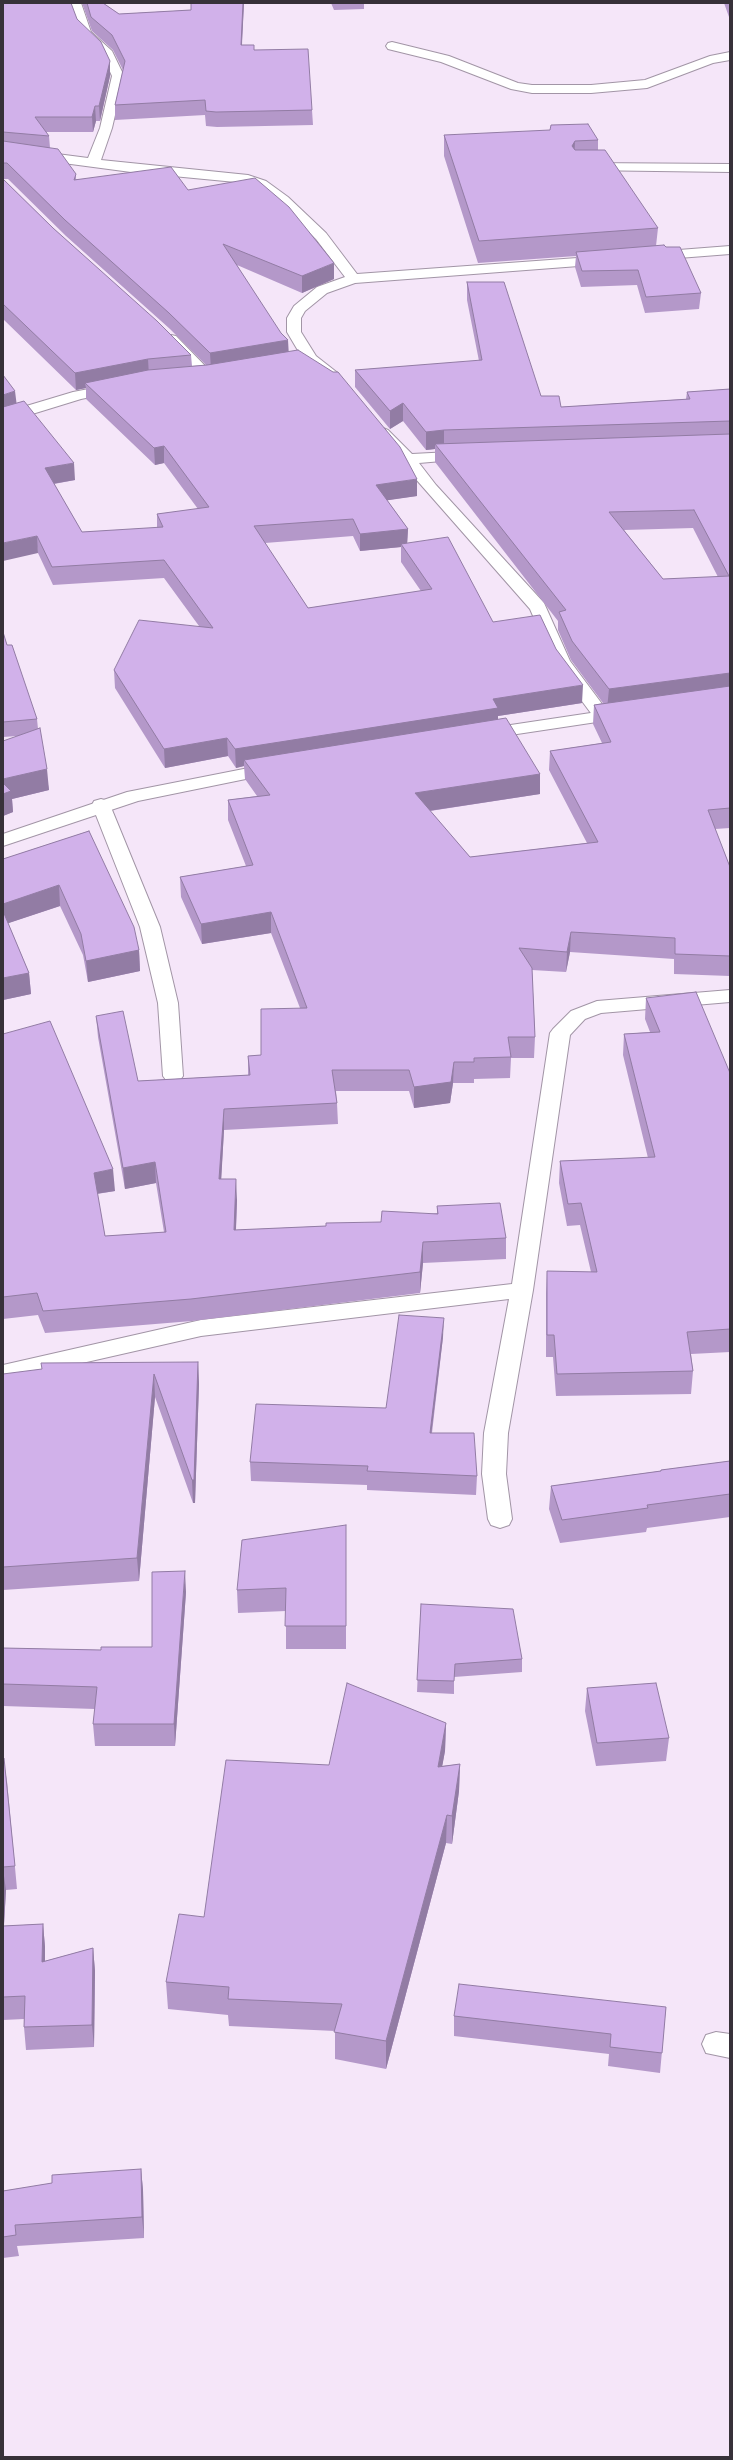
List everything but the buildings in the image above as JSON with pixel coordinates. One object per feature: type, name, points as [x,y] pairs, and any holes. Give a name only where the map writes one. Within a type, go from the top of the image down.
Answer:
[{"type":"street","points":[[75,3],[85,32],[108,54],[118,76],[106,128],[93,163]]},
{"type":"street","points":[[392,46],[445,59],[515,86],[532,89],[591,89],[647,84],[710,60],[730,56]]},
{"type":"street","points":[[3,151],[93,163],[237,178],[261,184],[283,200],[322,236],[353,279]]},
{"type":"street","points":[[579,166],[730,168]]},
{"type":"street","points":[[637,257],[730,250]]},
{"type":"street","points":[[346,387],[341,381],[302,360],[294,332],[294,318],[299,309],[322,290],[353,279],[622,259]]},
{"type":"street","points":[[159,328],[214,375],[185,378]]},
{"type":"street","points":[[3,418],[78,395],[128,385]]},
{"type":"street","points":[[374,422],[408,459],[430,488],[538,607],[562,662],[602,716]]},
{"type":"street","points":[[408,459],[444,454],[477,453]]},
{"type":"street","points":[[470,736],[639,711]]},
{"type":"street","points":[[3,840],[101,805],[134,796],[230,775],[292,765]]},
{"type":"street","points":[[101,805],[150,927],[168,1004],[173,1076]]},
{"type":"street","points":[[500,1519],[494,1474],[496,1433],[522,1290],[560,1033],[578,1015],[597,1007],[730,996]]},
{"type":"street","points":[[3,1373],[201,1328],[522,1290]]}]
